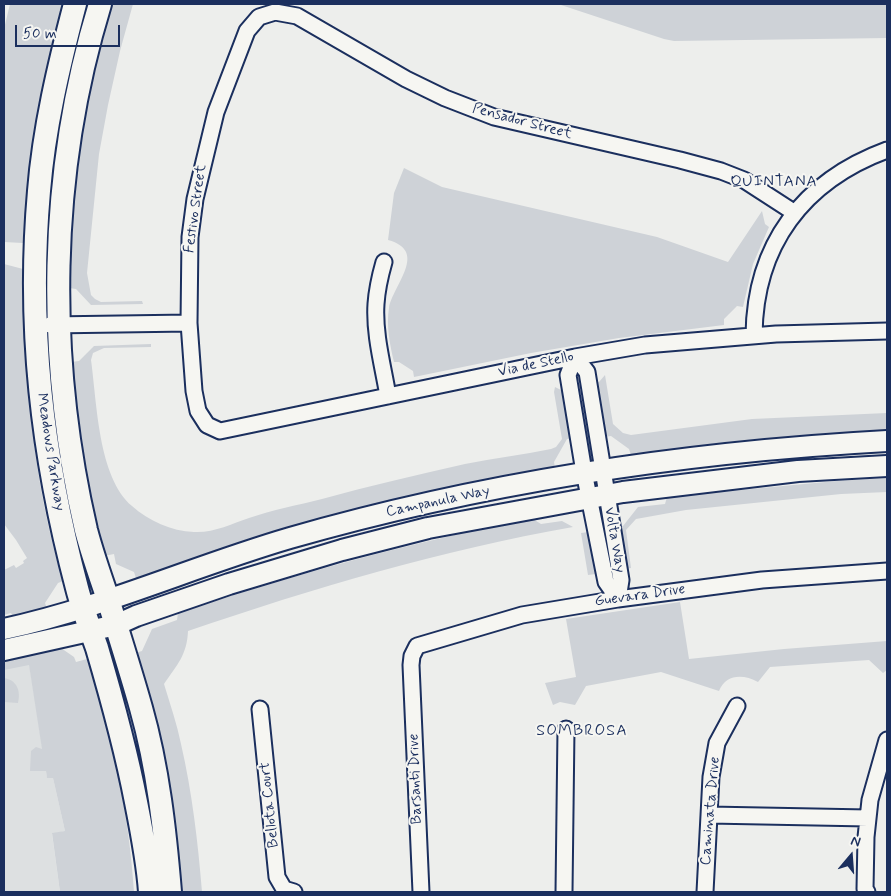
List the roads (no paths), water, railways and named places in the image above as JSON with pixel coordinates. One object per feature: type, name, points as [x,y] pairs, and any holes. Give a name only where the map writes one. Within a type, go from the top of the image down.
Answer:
[{"type":"main road","name":"Meadows Parkway","points":[[75,4],[55,85],[39,190],[35,265],[35,325],[40,398],[52,480],[64,536],[83,608],[116,712],[142,834],[150,892]]},
{"type":"main road","name":"Meadows Parkway","points":[[100,4],[78,87],[68,147],[60,220],[58,324],[74,472],[87,533],[142,710],[154,764],[165,831],[170,892]]},
{"type":"street","name":"Pensador Street","points":[[259,17],[275,12],[297,16],[406,79],[445,98],[494,117],[721,171],[744,180],[795,213]]},
{"type":"street","name":"Festivo Street","points":[[198,411],[194,391],[188,276],[190,237],[195,199],[216,112],[248,30],[259,17]]},
{"type":"street","points":[[754,335],[754,316],[765,265],[779,236],[795,213],[820,187],[836,176],[851,166],[887,150]]},
{"type":"street","points":[[384,262],[378,283],[376,305],[377,333],[388,396]]},
{"type":"street","points":[[35,325],[189,323]]},
{"type":"street","name":"Via de Stello","points":[[198,411],[206,425],[220,431],[575,357],[645,345],[754,335],[887,331]]},
{"type":"street","name":"Volta Way","points":[[575,357],[568,375],[598,496],[606,582],[618,599]]},
{"type":"street","name":"Campanula Way","points":[[4,629],[83,608],[263,547],[317,531],[472,494],[593,471],[814,446],[887,441]]},
{"type":"street","name":"Campanula Way","points":[[4,650],[116,625],[136,616],[229,584],[342,550],[428,528],[598,496],[798,471],[887,466]]},
{"type":"street","name":"Guevara Drive","points":[[411,665],[412,656],[417,646],[522,615],[618,599],[762,580],[887,571]]},
{"type":"street","name":"Barsanti Drive","points":[[411,665],[421,892]]},
{"type":"street","name":"Caminata Drive","points":[[705,892],[711,778],[717,744],[737,706]]},
{"type":"street","name":"Bellota Court","points":[[260,709],[277,876],[284,889],[294,892]]},
{"type":"street","points":[[564,892],[566,728]]},
{"type":"street","points":[[866,891],[870,800],[887,740]]},
{"type":"street","points":[[709,815],[868,818]]},
{"type":"district","name":"QUINTANA","points":[[774,183]]},
{"type":"district","name":"SOMBROSA","points":[[582,732]]}]
